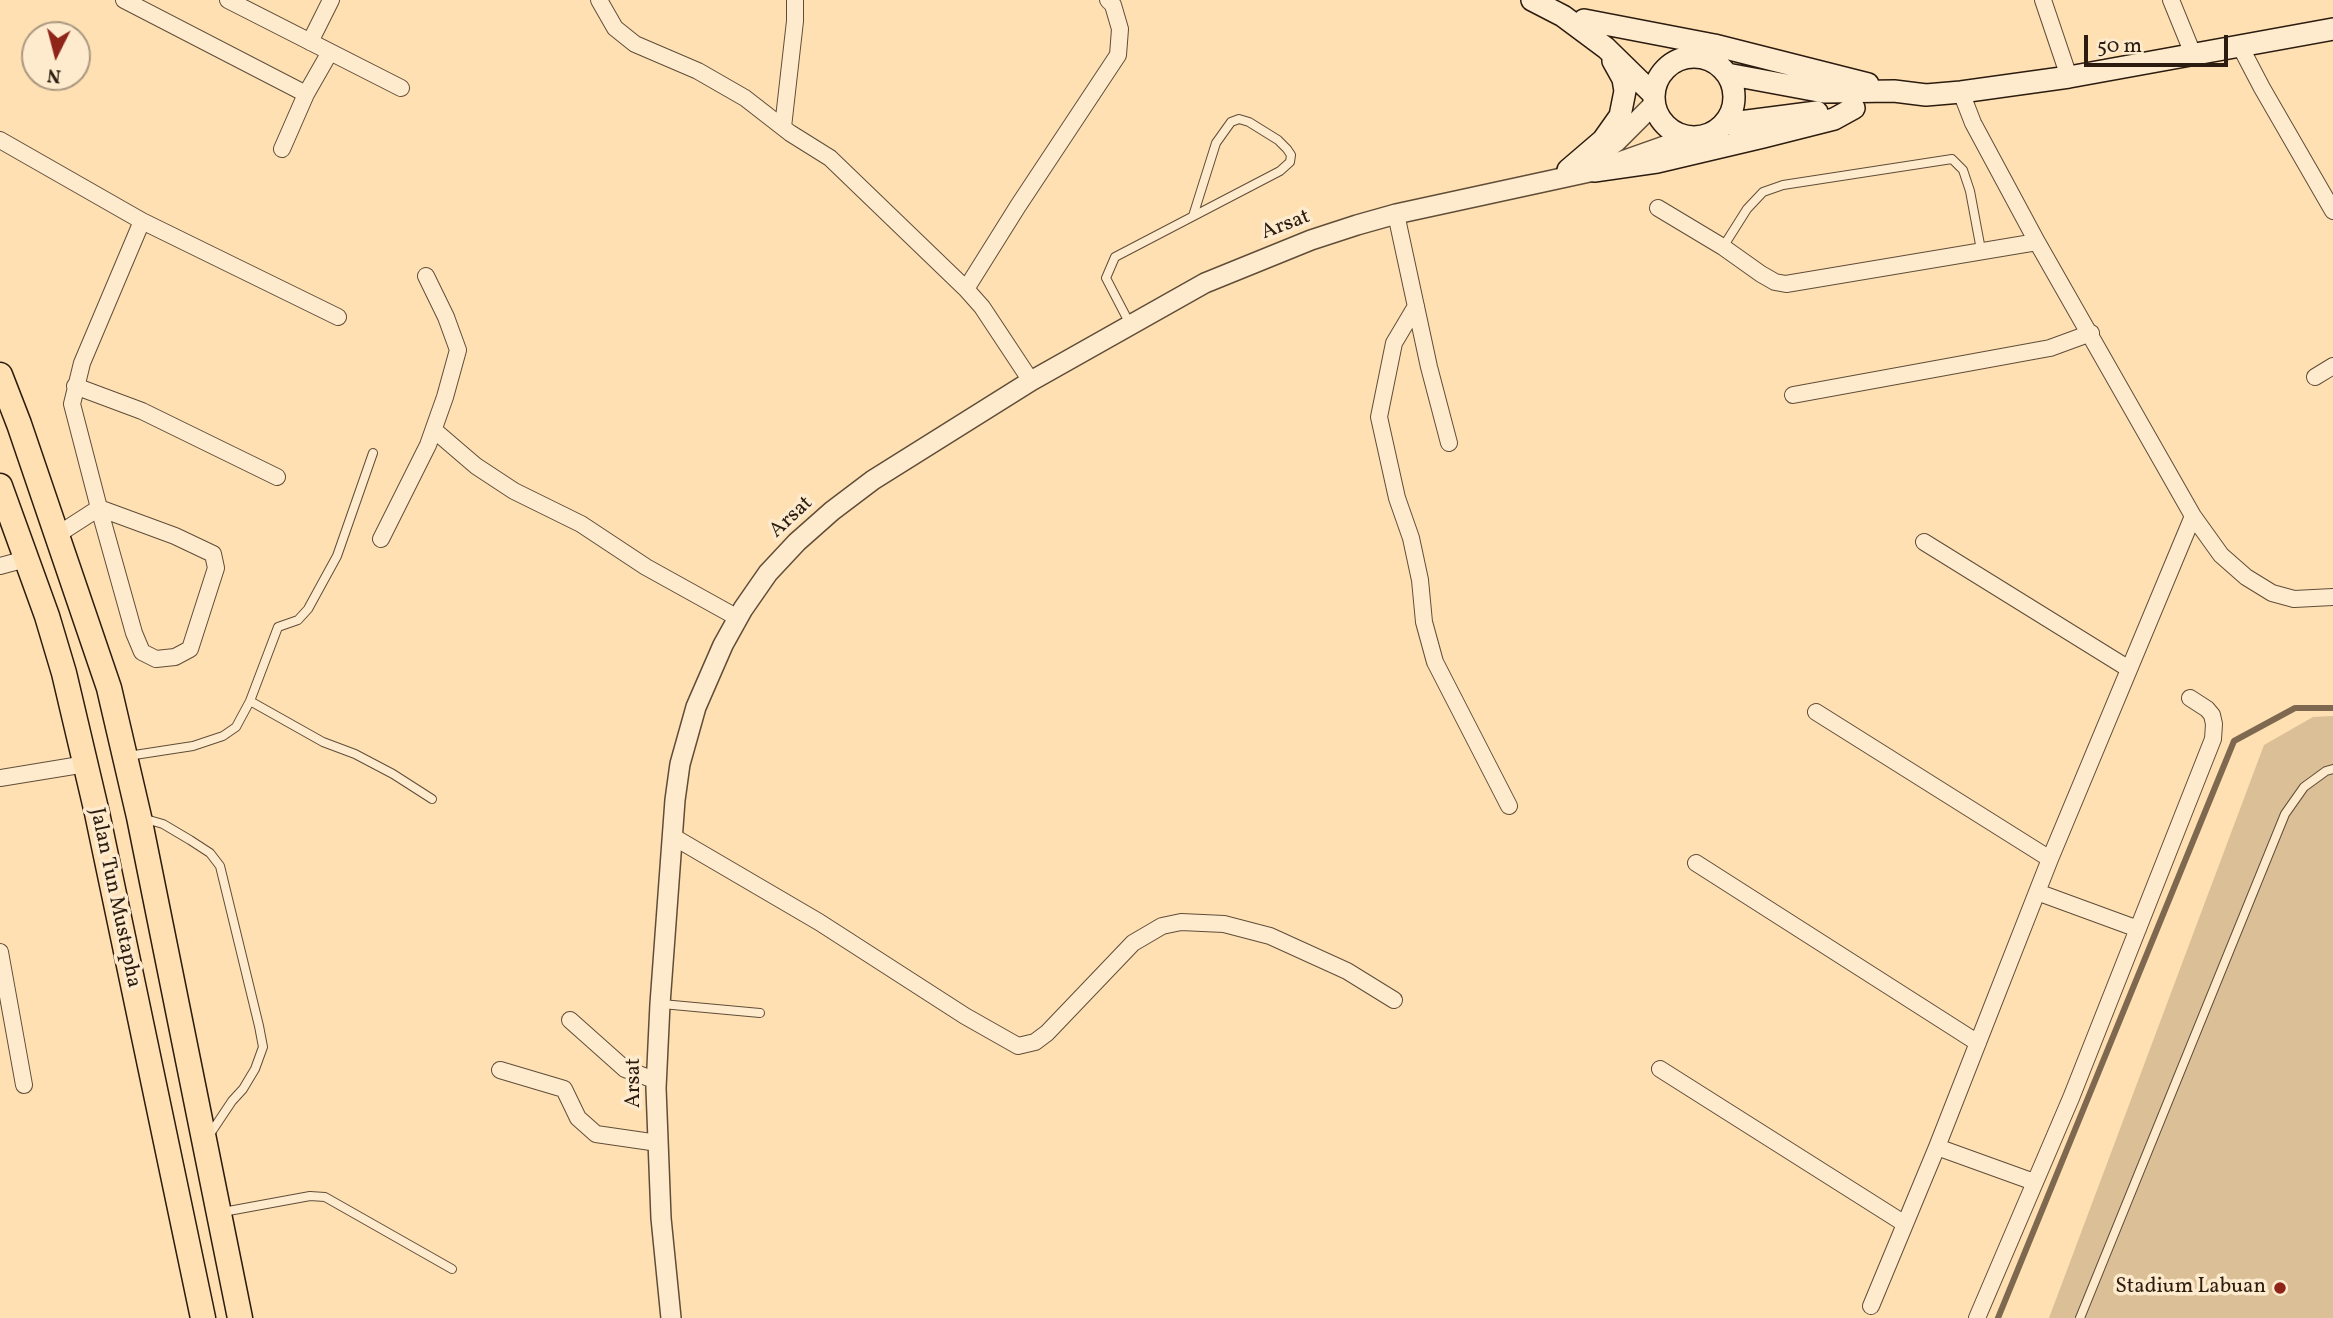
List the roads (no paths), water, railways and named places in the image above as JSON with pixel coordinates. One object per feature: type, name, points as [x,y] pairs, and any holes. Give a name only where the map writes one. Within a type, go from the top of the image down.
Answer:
[{"type":"main road","points":[[1532,0],[1681,58],[1707,59],[1718,65],[1727,74],[1733,87],[1731,112],[1724,124]]},
{"type":"main road","points":[[1573,18],[1606,48],[1654,99]]},
{"type":"main road","points":[[1573,18],[1714,45],[1894,91],[1926,95],[2068,77],[2333,29]]},
{"type":"main road","points":[[1568,170],[1603,140],[1620,116],[1625,91],[1623,79],[1606,48]]},
{"type":"main road","points":[[1681,58],[1665,68],[1658,79],[1654,99],[1658,116],[1666,127],[1677,134],[1690,137],[1703,136],[1724,124],[1897,104],[1926,95]]},
{"type":"main road","points":[[1727,74],[1824,92],[1894,91]]},
{"type":"main road","points":[[1594,170],[1635,167],[1669,160],[1834,119],[1854,108]]},
{"type":"main road","points":[[0,375],[109,688],[139,817],[240,1318]]},
{"type":"main road","name":"Jalan Tun Mustapha","points":[[0,486],[47,616],[64,673],[86,764],[203,1318]]},
{"type":"street","points":[[124,0],[306,94]]},
{"type":"street","points":[[228,0],[401,88]]},
{"type":"street","points":[[310,42],[331,0]]},
{"type":"street","points":[[599,0],[615,28],[635,44],[698,71],[745,98],[830,158],[967,289],[1031,381]]},
{"type":"street","points":[[783,127],[796,21],[795,0]]},
{"type":"street","points":[[967,289],[1018,206],[1118,55],[1120,29],[1108,0]]},
{"type":"street","points":[[2043,0],[2068,77]]},
{"type":"street","points":[[2171,0],[2193,54]]},
{"type":"street","points":[[2241,46],[2262,88],[2333,211]]},
{"type":"street","points":[[282,149],[306,94],[330,52]]},
{"type":"street","points":[[1961,92],[1973,123],[2037,242],[2193,516],[2221,555],[2246,577],[2272,593],[2294,598],[2333,597]]},
{"type":"street","points":[[1541,182],[1590,160],[1616,142],[1654,99]]},
{"type":"street","points":[[1541,182],[1594,170],[1690,137]]},
{"type":"street","points":[[0,140],[142,221],[338,317]]},
{"type":"street","name":"Arsat","points":[[671,1318],[661,1218],[657,1081],[672,836],[680,764],[694,716],[723,645],[737,618],[768,573],[832,511],[873,480],[1031,381],[1205,283],[1311,240],[1396,214],[1541,182]]},
{"type":"street","points":[[1658,208],[1723,247],[1761,274],[1775,282],[1786,284],[2037,242]]},
{"type":"street","points":[[1396,214],[1429,367],[1450,443]]},
{"type":"street","points":[[99,508],[175,536],[212,554],[216,568],[190,649],[174,657],[156,659],[142,652],[134,633],[99,508],[72,404],[82,363],[142,221]]},
{"type":"street","points":[[381,539],[434,430],[458,350],[426,276]]},
{"type":"street","points":[[1416,306],[1394,343],[1379,417],[1397,498],[1413,549],[1420,580],[1424,622],[1435,662],[1509,806]]},
{"type":"street","points":[[1793,395],[2050,348],[2091,333]]},
{"type":"street","points":[[2315,377],[2333,366]]},
{"type":"street","points":[[75,386],[142,411],[277,477]]},
{"type":"street","points":[[434,430],[476,466],[514,491],[581,524],[646,567],[737,618]]},
{"type":"street","points":[[57,535],[99,508]]},
{"type":"street","points":[[1871,1306],[1937,1147],[2050,859],[2193,516]]},
{"type":"street","points":[[1924,542],[2129,668]]},
{"type":"street","points":[[0,566],[26,559]]},
{"type":"street","points":[[1977,1318],[2138,929],[2213,739],[2212,715],[2190,698]]},
{"type":"street","points":[[1816,712],[2050,859]]},
{"type":"street","points":[[0,778],[86,764]]},
{"type":"street","points":[[672,836],[819,922],[965,1016],[1018,1046],[1035,1042],[1047,1033],[1133,943],[1161,926],[1181,922],[1224,924],[1270,936],[1347,971],[1394,1000]]},
{"type":"street","points":[[1696,863],[1978,1043]]},
{"type":"street","points":[[2037,892],[2138,929]]},
{"type":"street","points":[[0,952],[24,1085]]},
{"type":"street","points":[[570,1020],[625,1069],[657,1081]]},
{"type":"street","points":[[1660,1069],[1905,1224]]},
{"type":"street","points":[[500,1070],[564,1089],[578,1118],[596,1134],[658,1143]]},
{"type":"street","points":[[1937,1147],[2034,1182]]},
{"type":"lane","points":[[1131,326],[1106,278],[1115,257],[1280,171],[1290,162],[1287,149],[1278,139],[1249,122],[1239,119],[1231,122],[1216,143],[1193,216]]},
{"type":"lane","points":[[1723,247],[1747,209],[1763,192],[1783,185],[1952,159],[1964,170],[1981,250]]},
{"type":"lane","points":[[124,757],[193,746],[223,736],[236,727],[250,701],[278,627],[298,620],[303,614],[337,556],[373,453]]},
{"type":"lane","points":[[250,701],[323,742],[355,754],[393,774],[432,799]]},
{"type":"lane","points":[[2080,1318],[2285,814],[2304,787],[2333,769]]},
{"type":"lane","points":[[139,817],[163,824],[190,840],[210,853],[220,866],[259,1026],[263,1047],[255,1069],[205,1143]]},
{"type":"lane","points":[[660,1004],[760,1013]]},
{"type":"lane","points":[[219,1213],[310,1196],[325,1197],[452,1269]]},
{"type":"waterway","points":[[1998,1318],[2234,741],[2295,708],[2333,708]]},
{"type":"place","name":"Stadium Labuan","points":[[2280,1288]]}]
